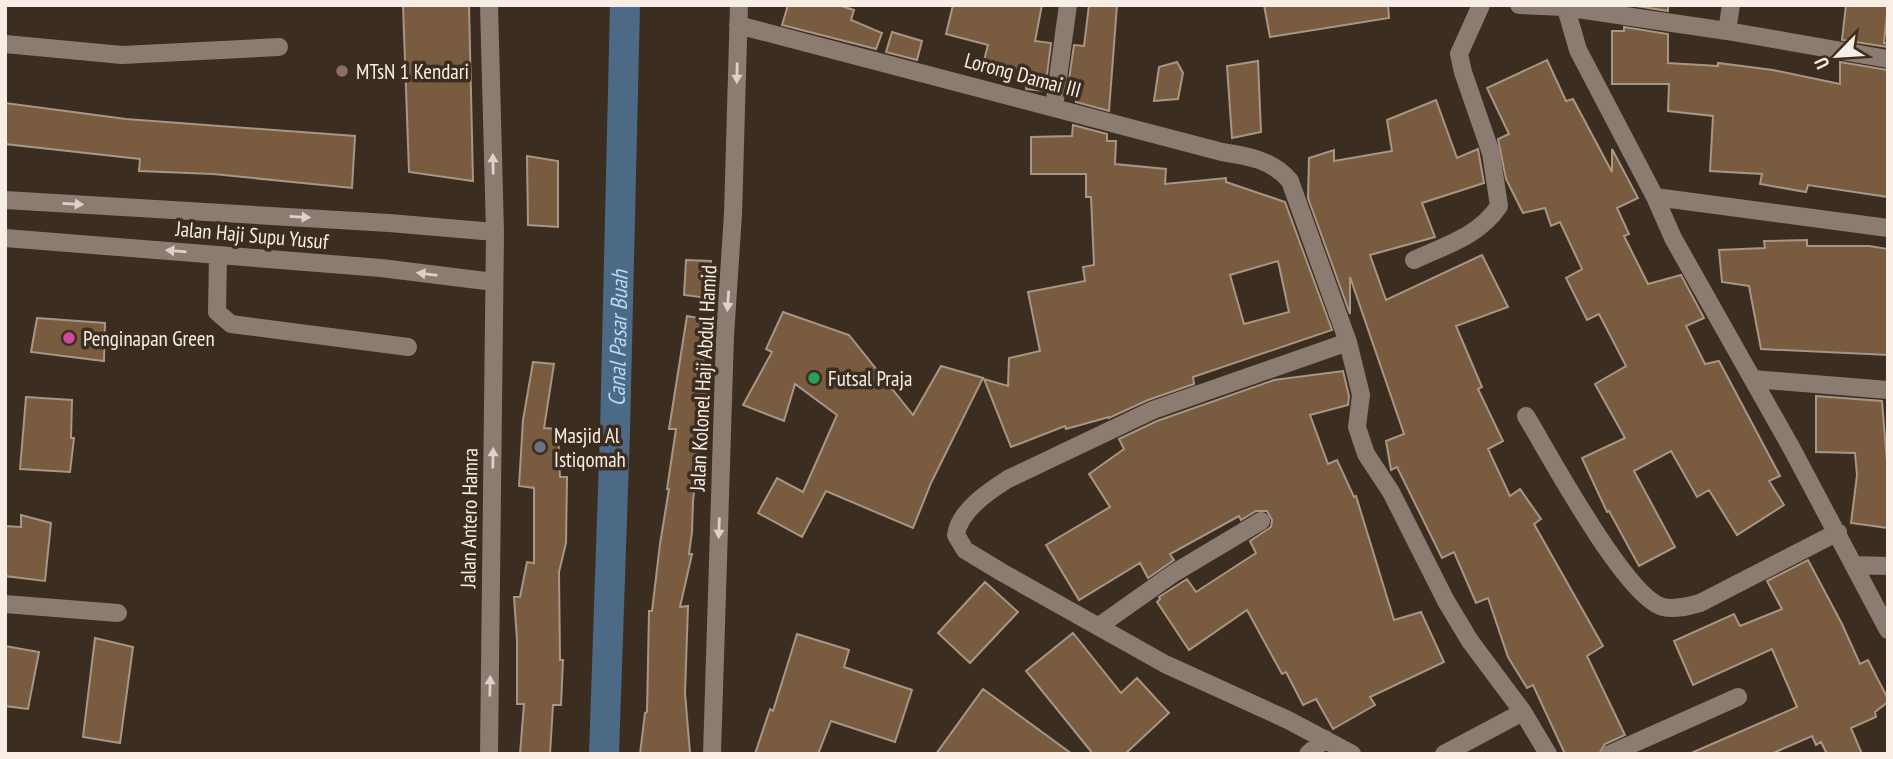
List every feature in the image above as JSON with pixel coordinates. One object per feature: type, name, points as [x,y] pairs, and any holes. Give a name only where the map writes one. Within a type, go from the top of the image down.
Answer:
[{"type":"street","name":"Jalan Antero Hamra","points":[[489,5],[495,233],[489,754]]},
{"type":"street","name":"Jalan Kolonel Haji Abdul Hamid","points":[[712,754],[739,5]]},
{"type":"street","points":[[1054,107],[1068,5]]},
{"type":"street","points":[[1415,260],[1467,236],[1489,222],[1499,206],[1491,153],[1459,54],[1481,5]]},
{"type":"street","points":[[1519,5],[1564,6],[1888,59]]},
{"type":"street","points":[[1727,31],[1731,5]]},
{"type":"street","points":[[1564,6],[1578,50],[1609,114],[1655,197],[1673,239],[1838,532],[1888,630]]},
{"type":"street","name":"Lorong Damai III","points":[[738,25],[1222,152],[1248,156],[1281,170],[1290,181],[1348,342]]},
{"type":"street","points":[[5,44],[122,55],[279,47]]},
{"type":"street","points":[[1655,197],[1888,228]]},
{"type":"street","name":"Jalan Haji Supu Yusuf","points":[[5,200],[389,223],[495,233]]},
{"type":"street","name":"Jalan Haji Supu Yusuf","points":[[5,238],[381,268],[494,282]]},
{"type":"street","points":[[218,255],[217,312],[231,324],[408,347]]},
{"type":"street","points":[[1352,754],[1164,664],[1003,573],[965,550],[956,535],[961,521],[992,489],[1008,479],[1153,410],[1348,342],[1361,395],[1357,427],[1366,454],[1391,492],[1446,601],[1470,641],[1523,712],[1548,754]]},
{"type":"street","points":[[1753,379],[1888,390]]},
{"type":"street","points":[[1526,416],[1611,556],[1647,597],[1662,607],[1700,603],[1838,532]]},
{"type":"street","points":[[1099,626],[1174,573],[1261,522]]},
{"type":"street","points":[[1855,565],[1888,566]]},
{"type":"street","points":[[5,604],[118,613]]},
{"type":"street","points":[[1610,754],[1738,697]]},
{"type":"street","points":[[1444,754],[1523,712]]},
{"type":"street","points":[[1308,754],[1325,739]]},
{"type":"building","points":[[403,5],[469,5],[473,181],[409,172]]},
{"type":"building","points":[[788,5],[838,5],[854,10],[851,20],[882,33],[876,49],[782,25]]},
{"type":"building","points":[[953,5],[1042,5],[1035,41],[1051,43],[1045,91],[1026,89],[1027,81],[982,68],[988,45],[946,34]]},
{"type":"building","points":[[1089,5],[1117,5],[1109,111],[1076,102],[1077,94],[1067,93],[1074,45],[1084,46]]},
{"type":"building","points":[[1264,5],[1388,5],[1389,18],[1270,37]]},
{"type":"building","points":[[1630,5],[1668,5],[1668,11]]},
{"type":"building","points":[[1846,5],[1888,5],[1884,43],[1888,43],[1888,47],[1842,40]]},
{"type":"building","points":[[1624,27],[1668,34],[1668,63],[1718,66],[1718,63],[1773,70],[1840,84],[1840,62],[1888,70],[1888,197],[1808,185],[1806,192],[1760,184],[1762,174],[1710,171],[1713,116],[1668,111],[1669,84],[1612,84],[1612,31],[1624,31]]},
{"type":"building","points":[[892,32],[922,41],[917,60],[886,52]]},
{"type":"building","points":[[1547,60],[1566,101],[1573,99],[1612,172],[1612,149],[1638,198],[1617,208],[1629,234],[1624,236],[1648,284],[1681,275],[1704,318],[1686,326],[1705,364],[1719,361],[1780,476],[1769,481],[1784,505],[1737,535],[1709,490],[1697,497],[1671,451],[1634,471],[1675,547],[1639,566],[1609,511],[1607,512],[1582,458],[1625,438],[1595,384],[1626,366],[1599,314],[1587,320],[1566,278],[1582,269],[1560,222],[1551,226],[1545,208],[1523,213],[1506,179],[1498,139],[1509,134],[1487,88]]},
{"type":"building","points":[[1258,61],[1261,132],[1232,138],[1227,66]]},
{"type":"building","points":[[1177,62],[1183,73],[1178,99],[1154,101],[1159,67]]},
{"type":"building","points":[[1436,100],[1457,158],[1478,149],[1484,183],[1422,203],[1435,237],[1370,255],[1386,300],[1482,255],[1508,307],[1456,326],[1482,387],[1478,389],[1503,441],[1488,449],[1510,496],[1520,489],[1541,519],[1534,524],[1603,646],[1587,656],[1625,735],[1605,744],[1599,754],[1565,754],[1533,685],[1527,688],[1508,657],[1488,598],[1476,603],[1454,552],[1442,558],[1397,467],[1391,470],[1386,441],[1404,434],[1350,277],[1350,314],[1308,198],[1309,158],[1334,150],[1334,161],[1392,151],[1387,120]]},
{"type":"building","points":[[5,103],[126,119],[355,136],[352,188],[213,174],[139,171],[140,159],[5,144]]},
{"type":"building","points":[[1073,125],[1107,134],[1107,141],[1116,141],[1115,164],[1166,169],[1165,184],[1226,178],[1226,182],[1285,202],[1332,330],[1193,377],[1194,384],[1148,400],[1109,418],[1066,429],[1065,426],[1011,447],[984,379],[1008,386],[1009,358],[1040,351],[1028,292],[1085,281],[1083,267],[1094,265],[1091,197],[1086,197],[1086,174],[1031,174],[1031,137],[1072,136]],"holes":[[[1278,261],[1289,312],[1244,324],[1230,275]]]},
{"type":"building","points":[[527,156],[558,161],[558,227],[528,225]]},
{"type":"building","points":[[1807,240],[1807,246],[1869,246],[1888,249],[1888,355],[1761,349],[1749,286],[1722,282],[1719,250],[1765,248],[1764,241]]},
{"type":"building","points":[[686,260],[711,261],[707,298],[684,295]]},
{"type":"building","points":[[783,312],[849,335],[913,415],[941,366],[983,378],[931,483],[913,528],[826,491],[802,537],[758,513],[777,478],[803,492],[837,415],[795,384],[784,421],[743,405],[772,352],[766,349]]},
{"type":"building","points":[[687,316],[710,320],[701,378],[708,379],[693,501],[689,554],[692,554],[680,607],[688,606],[685,693],[690,753],[640,754],[647,712],[649,611],[652,611],[669,489],[676,429],[669,429]]},
{"type":"building","name":"Penginapan Green","points":[[37,318],[105,323],[104,361],[31,352]]},
{"type":"building","points":[[533,362],[554,364],[544,428],[558,429],[560,477],[567,477],[566,543],[559,572],[560,660],[563,660],[561,705],[553,705],[550,754],[520,754],[524,704],[517,704],[514,597],[520,597],[527,562],[534,563],[534,488],[519,486],[523,420]]},
{"type":"building","points":[[1343,371],[1349,396],[1348,405],[1310,415],[1328,464],[1337,460],[1354,497],[1356,496],[1394,620],[1421,612],[1444,662],[1370,697],[1375,705],[1333,729],[1316,699],[1303,705],[1286,672],[1282,674],[1247,610],[1189,650],[1157,602],[1159,597],[1187,579],[1196,592],[1256,553],[1250,541],[1271,527],[1272,520],[1267,511],[1256,511],[1241,520],[1239,516],[1170,554],[1174,560],[1148,578],[1140,563],[1079,600],[1046,545],[1110,507],[1089,474],[1124,449],[1119,439],[1157,421],[1274,380]]},
{"type":"building","points":[[1816,396],[1882,401],[1888,474],[1888,528],[1851,523],[1857,475],[1855,453],[1816,452]]},
{"type":"building","points":[[26,397],[72,400],[71,438],[74,438],[70,472],[20,469]]},
{"type":"building","points":[[21,515],[51,523],[45,581],[5,576],[5,526],[21,527]]},
{"type":"building","points":[[1808,560],[1860,664],[1868,660],[1888,699],[1888,702],[1875,712],[1876,717],[1851,728],[1862,754],[1827,754],[1821,742],[1816,745],[1812,736],[1771,754],[1689,754],[1797,707],[1772,649],[1693,685],[1674,641],[1734,614],[1740,626],[1782,609],[1767,581]]},
{"type":"building","points":[[985,582],[1018,612],[970,663],[938,633]]},
{"type":"building","points":[[1073,633],[1121,693],[1137,678],[1169,713],[1125,754],[1093,754],[1026,671]]},
{"type":"building","points":[[797,634],[849,650],[844,667],[912,690],[895,742],[831,721],[818,754],[755,754],[770,709],[773,711]]},
{"type":"building","points":[[95,638],[133,647],[120,743],[83,737]]},
{"type":"building","points":[[5,646],[39,652],[28,709],[5,706]]},
{"type":"building","points":[[983,689],[1072,754],[936,754]]},
{"type":"waterway","name":"Canal Pasar Buah","points":[[604,754],[625,5]]},
{"type":"place","name":"MTsN 1 Kendari","points":[[342,71]]},
{"type":"place","name":"Penginapan Green","points":[[69,338]]},
{"type":"place","name":"Futsal Praja","points":[[814,378]]},
{"type":"place","name":"Masjid Al Istiqomah","points":[[540,447]]}]
